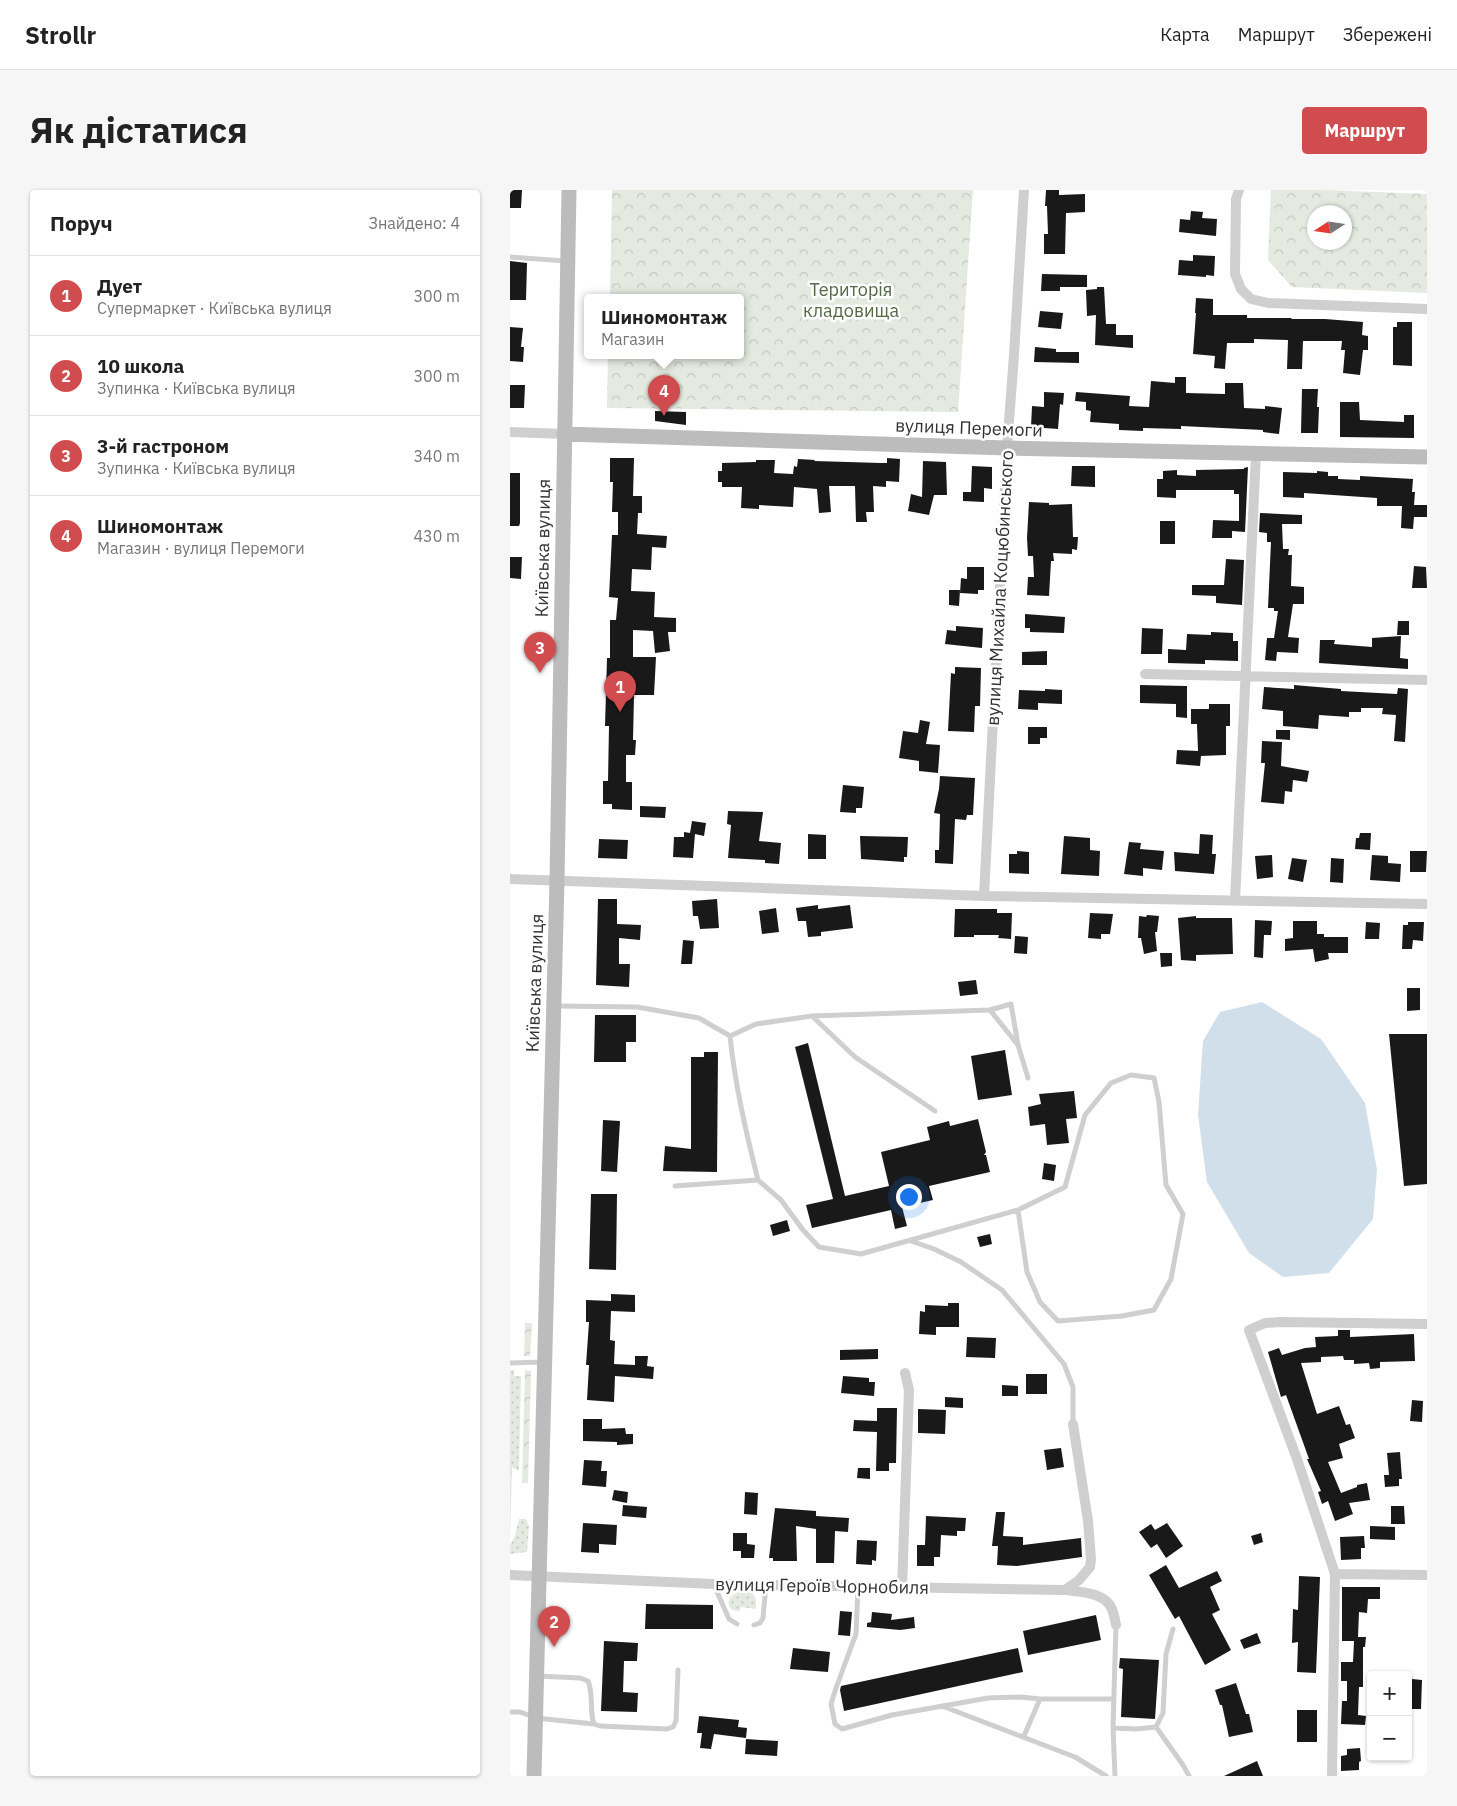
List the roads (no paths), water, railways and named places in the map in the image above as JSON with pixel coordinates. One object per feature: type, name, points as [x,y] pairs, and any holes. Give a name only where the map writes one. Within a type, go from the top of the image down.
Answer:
[{"type":"street","name":"Київська вулиця","points":[[534,1776],[557,881],[569,190]]},
{"type":"street","name":"вулиця Михайла Коцюбинського","points":[[984,896],[1007,448],[1024,190]]},
{"type":"street","points":[[1240,190],[1236,198],[1234,274],[1241,289],[1251,298],[1268,303],[1427,309]]},
{"type":"street","name":"вулиця Перемоги","points":[[510,432],[1007,448],[1427,457]]},
{"type":"street","points":[[1235,901],[1256,454]]},
{"type":"street","points":[[1146,674],[1427,680]]},
{"type":"street","points":[[510,879],[984,896],[1427,904]]},
{"type":"street","points":[[1332,1776],[1335,1574],[1297,1459],[1249,1330],[1264,1324],[1280,1322],[1427,1324]]},
{"type":"street","points":[[902,1588],[909,1390],[905,1372]]},
{"type":"street","points":[[1065,1590],[1079,1580],[1090,1567],[1088,1521],[1073,1424]]},
{"type":"street","points":[[1335,1574],[1427,1575]]},
{"type":"street","name":"вулиця Героїв Чорнобиля","points":[[510,1575],[858,1588],[1065,1590],[1092,1594],[1103,1599],[1112,1607],[1116,1625]]},
{"type":"lane","points":[[510,257],[568,261]]},
{"type":"lane","points":[[730,1036],[756,1024],[812,1016],[990,1010],[1011,1004],[1018,1045],[1028,1078]]},
{"type":"lane","points":[[553,1006],[637,1007],[699,1018],[730,1036]]},
{"type":"lane","points":[[990,1010],[1018,1045]]},
{"type":"lane","points":[[812,1016],[855,1057],[935,1111]]},
{"type":"lane","points":[[730,1036],[733,1072],[758,1180],[781,1200],[803,1230],[819,1247],[861,1254],[1018,1210],[1065,1187],[1085,1115],[1111,1083],[1131,1075],[1154,1078],[1159,1102],[1166,1185],[1183,1214],[1171,1279],[1154,1310],[1122,1316],[1058,1321],[1040,1302],[1027,1272],[1018,1210]]},
{"type":"lane","points":[[675,1186],[758,1180]]},
{"type":"lane","points":[[910,1241],[934,1249],[961,1262],[1002,1290],[1064,1364],[1073,1387],[1073,1424]]},
{"type":"lane","points":[[510,1363],[544,1362]]},
{"type":"lane","points":[[714,1584],[729,1619],[737,1624]]},
{"type":"lane","points":[[754,1625],[760,1624],[763,1618],[766,1585]]},
{"type":"lane","points":[[858,1588],[856,1634],[831,1704],[835,1724],[842,1729],[892,1715],[988,1698],[1113,1698]]},
{"type":"lane","points":[[1115,1776],[1113,1698],[1116,1625]]},
{"type":"lane","points":[[1156,1727],[1162,1713],[1166,1654],[1173,1629]]},
{"type":"lane","points":[[510,1712],[520,1712],[536,1718],[600,1726],[667,1729],[673,1727],[676,1721],[678,1670]]},
{"type":"lane","points":[[537,1676],[580,1678],[588,1681],[592,1690],[592,1717],[594,1724]]},
{"type":"lane","points":[[1024,1736],[1040,1699]]},
{"type":"lane","points":[[942,1705],[1075,1757],[1106,1776]]},
{"type":"lane","points":[[1113,1728],[1136,1730],[1156,1727]]},
{"type":"lane","points":[[1156,1727],[1189,1776]]},
{"type":"place","name":"Шиномонтаж","points":[[664,416]]},
{"type":"place","name":"3-й гастроном","points":[[540,673]]},
{"type":"place","name":"Дует","points":[[620,712]]},
{"type":"place","name":"10 школа","points":[[554,1647]]},
{"type":"park label","name":"Територія кладовища","points":[[851,300]]}]
